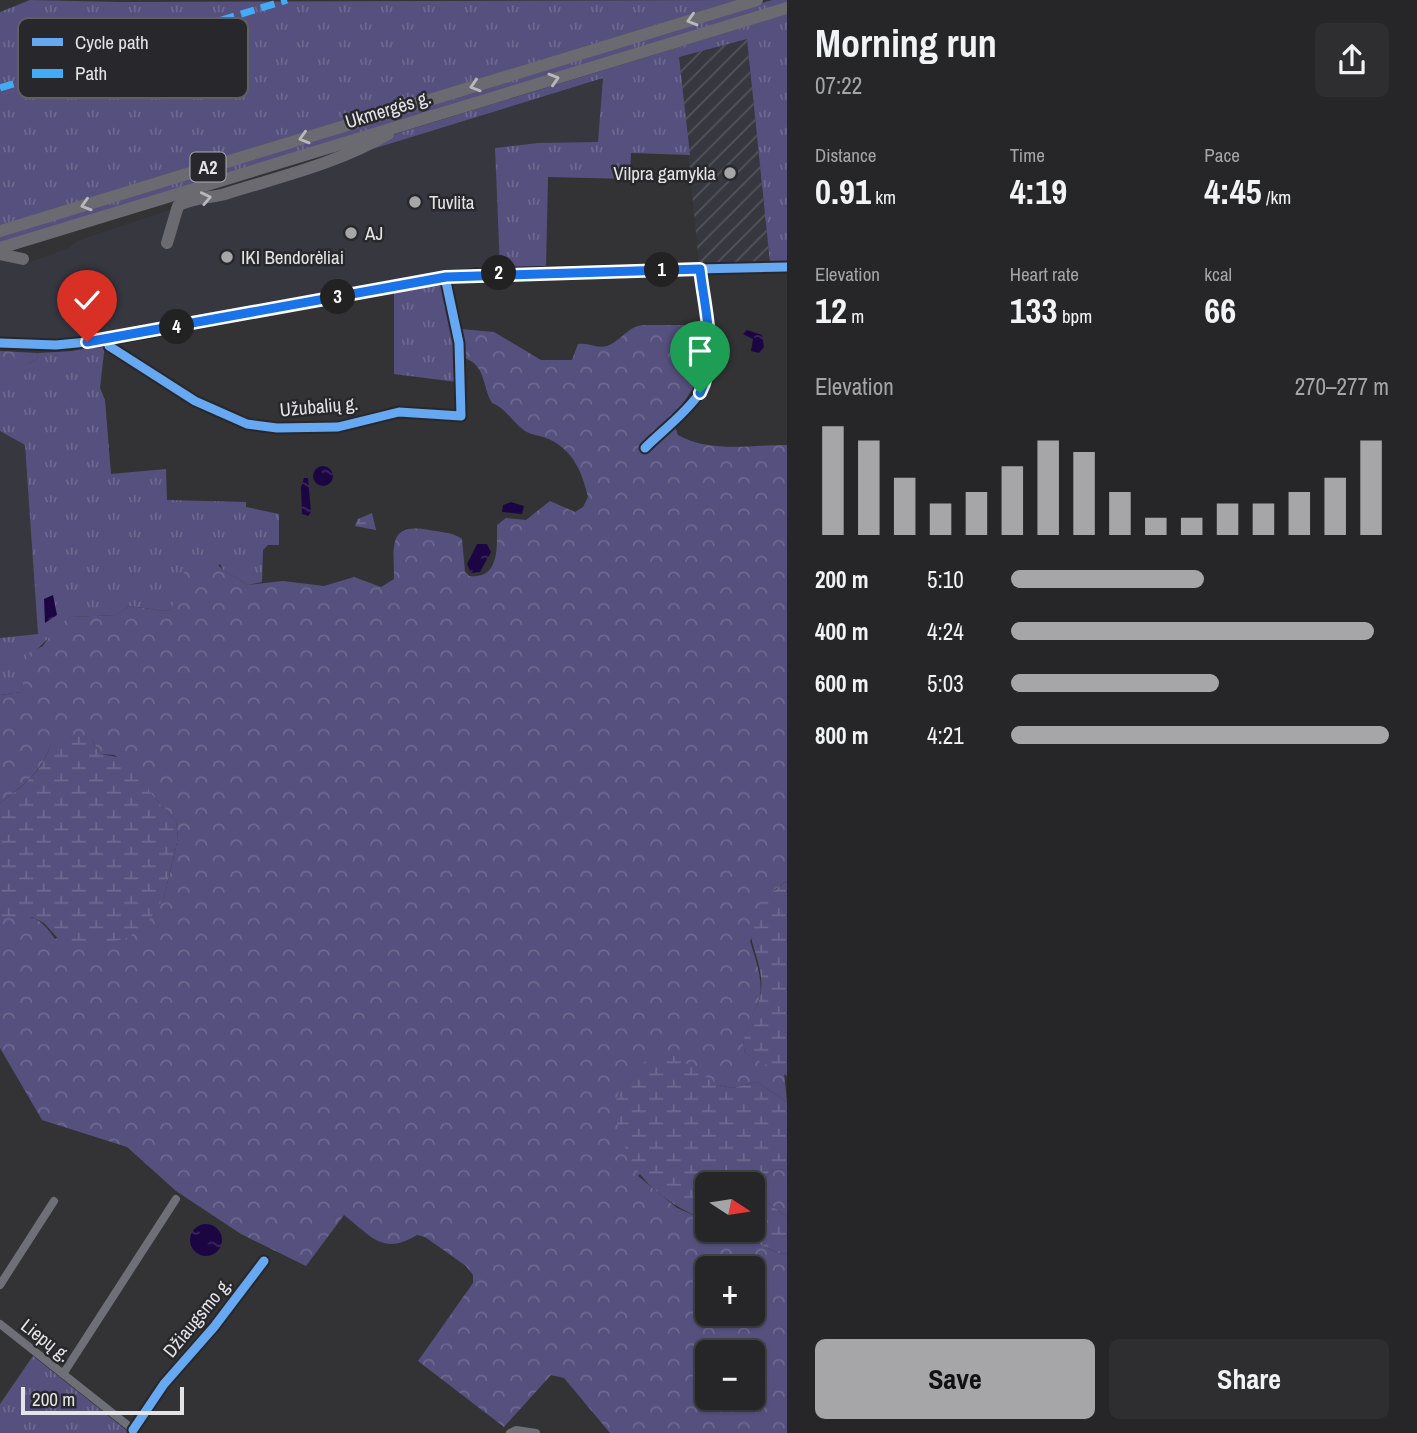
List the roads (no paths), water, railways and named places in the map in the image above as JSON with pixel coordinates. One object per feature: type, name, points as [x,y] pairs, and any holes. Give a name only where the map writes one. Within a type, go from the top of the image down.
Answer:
[{"type":"highway","name":"Ukmergės g.","points":[[0,231],[757,0]]},
{"type":"highway","name":"Ukmergės g.","points":[[0,248],[787,8]]},
{"type":"highway","points":[[167,243],[178,206],[183,203],[216,197],[344,158],[423,119]]},
{"type":"highway","points":[[0,254],[23,259]]},
{"type":"main road","points":[[0,343],[56,345],[108,340],[446,277],[787,267]]},
{"type":"street","points":[[645,448],[686,410],[705,384],[709,354],[700,269]]},
{"type":"street","name":"Užubalių g.","points":[[108,340],[109,346],[195,401],[243,423],[277,428],[338,427],[399,412],[461,416],[459,343],[446,277]]},
{"type":"street","points":[[63,1374],[176,1199]]},
{"type":"street","points":[[0,1285],[54,1201]]},
{"type":"street","name":"Džiaugsmo g.","points":[[135,1431],[164,1384],[214,1327],[264,1261]]},
{"type":"street","name":"Liepų g.","points":[[0,1324],[135,1431]]},
{"type":"street","points":[[510,1433],[516,1430],[536,1433]]},
{"type":"water","points":[[747,330],[762,335],[764,347],[759,353],[751,351],[753,339],[743,334]]},
{"type":"water","points":[[323,466],[330,469],[333,476],[330,483],[323,486],[316,483],[313,476],[316,469]]},
{"type":"water","points":[[304,478],[308,478],[311,512],[308,516],[302,514],[301,487]]},
{"type":"water","points":[[511,502],[524,506],[522,514],[502,512],[503,505]]},
{"type":"water","points":[[477,544],[487,544],[491,552],[480,572],[471,573],[467,564]]},
{"type":"water","points":[[53,595],[57,615],[45,623],[44,599]]},
{"type":"water","points":[[206,1224],[217,1229],[222,1240],[217,1251],[206,1256],[195,1251],[190,1240],[195,1229]]},
{"type":"place","name":"Vilpra gamykla","points":[[730,173]]},
{"type":"place","name":"Tuvlita","points":[[415,202]]},
{"type":"place","name":"AJ","points":[[351,233]]},
{"type":"place","name":"IKI Bendorėliai","points":[[227,257]]}]
